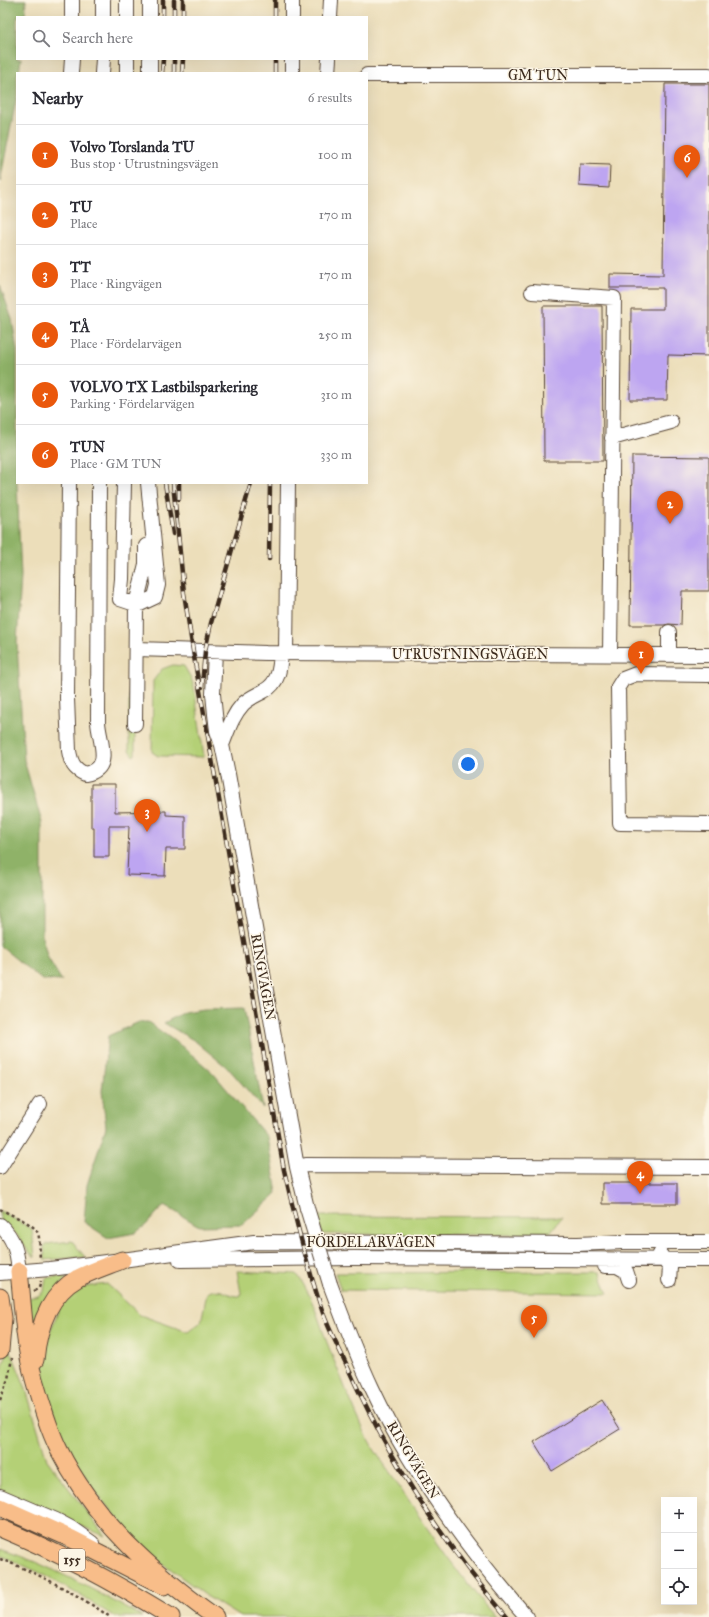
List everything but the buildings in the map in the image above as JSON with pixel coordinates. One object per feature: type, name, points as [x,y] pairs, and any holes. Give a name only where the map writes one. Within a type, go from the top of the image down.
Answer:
[{"type":"main road","points":[[34,1378],[37,1345],[41,1327],[54,1298],[79,1277],[122,1260]]},
{"type":"main road","points":[[19,1271],[24,1320],[34,1378],[50,1429],[59,1450],[84,1492],[112,1530],[168,1582],[214,1617]]},
{"type":"main road","points":[[0,1297],[2,1318],[0,1350]]},
{"type":"main road","name":"155","points":[[0,1507],[115,1560],[160,1584],[214,1617]]},
{"type":"main road","name":"155","points":[[0,1528],[42,1545],[141,1598],[171,1617]]},
{"type":"main road","points":[[0,1540],[116,1590],[141,1598]]},
{"type":"street","points":[[72,0],[72,16]]},
{"type":"street","points":[[103,0],[103,16]]},
{"type":"street","points":[[127,16],[128,0]]},
{"type":"street","points":[[150,0],[150,16]]},
{"type":"street","points":[[292,0],[292,16]]},
{"type":"street","points":[[330,16],[331,0]]},
{"type":"street","points":[[72,60],[72,72]]},
{"type":"street","points":[[102,72],[103,60]]},
{"type":"street","points":[[127,60],[127,72]]},
{"type":"street","points":[[150,60],[150,72]]},
{"type":"street","points":[[292,60],[292,72]]},
{"type":"street","points":[[328,72],[329,60]]},
{"type":"street","name":"GM TUN","points":[[368,75],[709,75]]},
{"type":"street","points":[[532,292],[614,298],[610,654]]},
{"type":"street","points":[[612,438],[671,422]]},
{"type":"street","points":[[69,484],[67,698],[69,751],[70,759],[74,766],[85,774],[99,768],[103,756],[98,722],[99,484]]},
{"type":"street","points":[[124,484],[122,579],[120,599],[136,604]]},
{"type":"street","points":[[135,724],[136,604],[146,564],[147,484]]},
{"type":"street","name":"RINGVÄGEN","points":[[222,745],[231,719],[244,703],[266,690],[275,681],[280,670],[283,653],[288,484]]},
{"type":"street","points":[[669,632],[669,655]]},
{"type":"street","points":[[136,649],[215,652]]},
{"type":"street","name":"UTRUSTNINGSVÄGEN","points":[[215,652],[709,655]]},
{"type":"street","name":"RINGVÄGEN","points":[[215,652],[213,694],[217,731],[222,745],[297,1167],[307,1208],[330,1284],[372,1388],[402,1446],[460,1535],[503,1590],[527,1617]]},
{"type":"street","points":[[709,675],[636,674],[623,679],[618,687],[620,823],[709,824]]},
{"type":"street","points":[[0,1167],[40,1104]]},
{"type":"street","points":[[297,1167],[306,1165],[497,1165],[709,1167]]},
{"type":"street","points":[[0,1225],[14,1244],[19,1271]]},
{"type":"street","name":"FÖRDELARVÄGEN","points":[[0,1273],[50,1269],[254,1242],[578,1244],[622,1242],[709,1242]]},
{"type":"street","name":"FÖRDELARVÄGEN","points":[[622,1242],[648,1248],[659,1253],[664,1259]]},
{"type":"street","points":[[648,1248],[708,1259]]},
{"type":"street","name":"FÖRDELARVÄGEN","points":[[122,1260],[346,1258],[664,1259],[687,1263],[708,1259]]},
{"type":"street","name":"FÖRDELARVÄGEN","points":[[577,1259],[589,1266],[618,1266],[626,1271],[629,1280]]},
{"type":"street","points":[[664,1259],[670,1268],[669,1280],[687,1263]]},
{"type":"street","points":[[0,1496],[71,1528],[115,1560]]},
{"type":"path","points":[[0,1559],[22,1568],[66,1591],[110,1617]]},
{"type":"green space","points":[[0,0],[26,0],[25,16],[16,16],[16,60],[21,60],[19,72],[16,72],[16,100],[0,182]]},
{"type":"green space","points":[[0,285],[12,319],[16,344],[16,484],[21,576],[17,643],[24,760],[42,823],[42,937],[48,958],[62,981],[42,980],[0,946]]},
{"type":"green space","points":[[173,665],[184,666],[191,678],[194,687],[204,757],[158,756],[152,752],[153,681],[162,669]]},
{"type":"green space","points":[[129,682],[135,685],[135,755],[133,756],[129,750]]},
{"type":"green space","points":[[244,1008],[263,1108],[229,1069],[195,1041],[164,1023],[184,1012],[204,1009]]},
{"type":"green space","points":[[139,1022],[148,1022],[184,1048],[213,1073],[267,1137],[277,1193],[242,1225],[199,1226],[164,1205],[146,1225],[135,1233],[108,1238],[84,1222],[87,1185],[106,1127],[102,1091],[108,1036]]},
{"type":"green space","points":[[0,1211],[32,1229],[35,1257],[28,1251],[17,1235],[0,1221]]},
{"type":"green space","points":[[317,1216],[562,1217],[548,1235],[322,1234]]},
{"type":"green space","points":[[72,1241],[85,1257],[45,1260],[44,1247],[46,1244]]},
{"type":"green space","points":[[237,1271],[297,1274],[317,1314],[346,1389],[361,1425],[371,1444],[411,1505],[446,1554],[495,1617],[240,1617],[208,1597],[145,1550],[94,1491],[61,1435],[40,1376],[47,1340],[61,1304],[76,1288],[107,1284],[140,1315],[188,1332],[201,1322],[207,1293],[217,1290],[231,1295],[240,1296],[241,1293]]},
{"type":"green space","points":[[599,1272],[608,1293],[341,1290],[335,1273]]},
{"type":"green space","points":[[68,1275],[32,1328],[28,1298],[38,1296],[44,1291],[46,1278]]},
{"type":"green space","points":[[9,1347],[25,1386],[47,1460],[105,1536],[0,1492],[0,1376]]},
{"type":"green space","points":[[0,1549],[19,1555],[55,1571],[90,1588],[142,1617],[115,1617],[38,1572],[0,1555]]},
{"type":"railway","points":[[163,0],[163,16]]},
{"type":"railway","points":[[174,0],[174,16]]},
{"type":"railway","points":[[183,0],[183,16]]},
{"type":"railway","points":[[275,0],[275,16]]},
{"type":"railway","points":[[162,72],[163,60]]},
{"type":"railway","points":[[174,60],[174,72]]},
{"type":"railway","points":[[182,72],[183,60]]},
{"type":"railway","points":[[275,60],[275,72]]},
{"type":"railway","points":[[165,484],[173,534]]},
{"type":"railway","points":[[173,484],[184,593],[193,651],[284,1170],[312,1278],[323,1313],[332,1334],[364,1402],[399,1467],[418,1498],[460,1559],[507,1617]]},
{"type":"railway","points":[[179,484],[179,499]]},
{"type":"railway","points":[[202,687],[205,651],[211,623],[251,484]]},
{"type":"railway","points":[[269,559],[270,484]]},
{"type":"place","name":"TUN","points":[[687,178]]},
{"type":"place","name":"TU","points":[[670,524]]},
{"type":"place","name":"Volvo Torslanda TU","points":[[641,674]]},
{"type":"place","name":"TT","points":[[147,832]]},
{"type":"place","name":"TÅ","points":[[640,1194]]},
{"type":"place","name":"VOLVO TX Lastbilsparkering","points":[[534,1338]]}]
